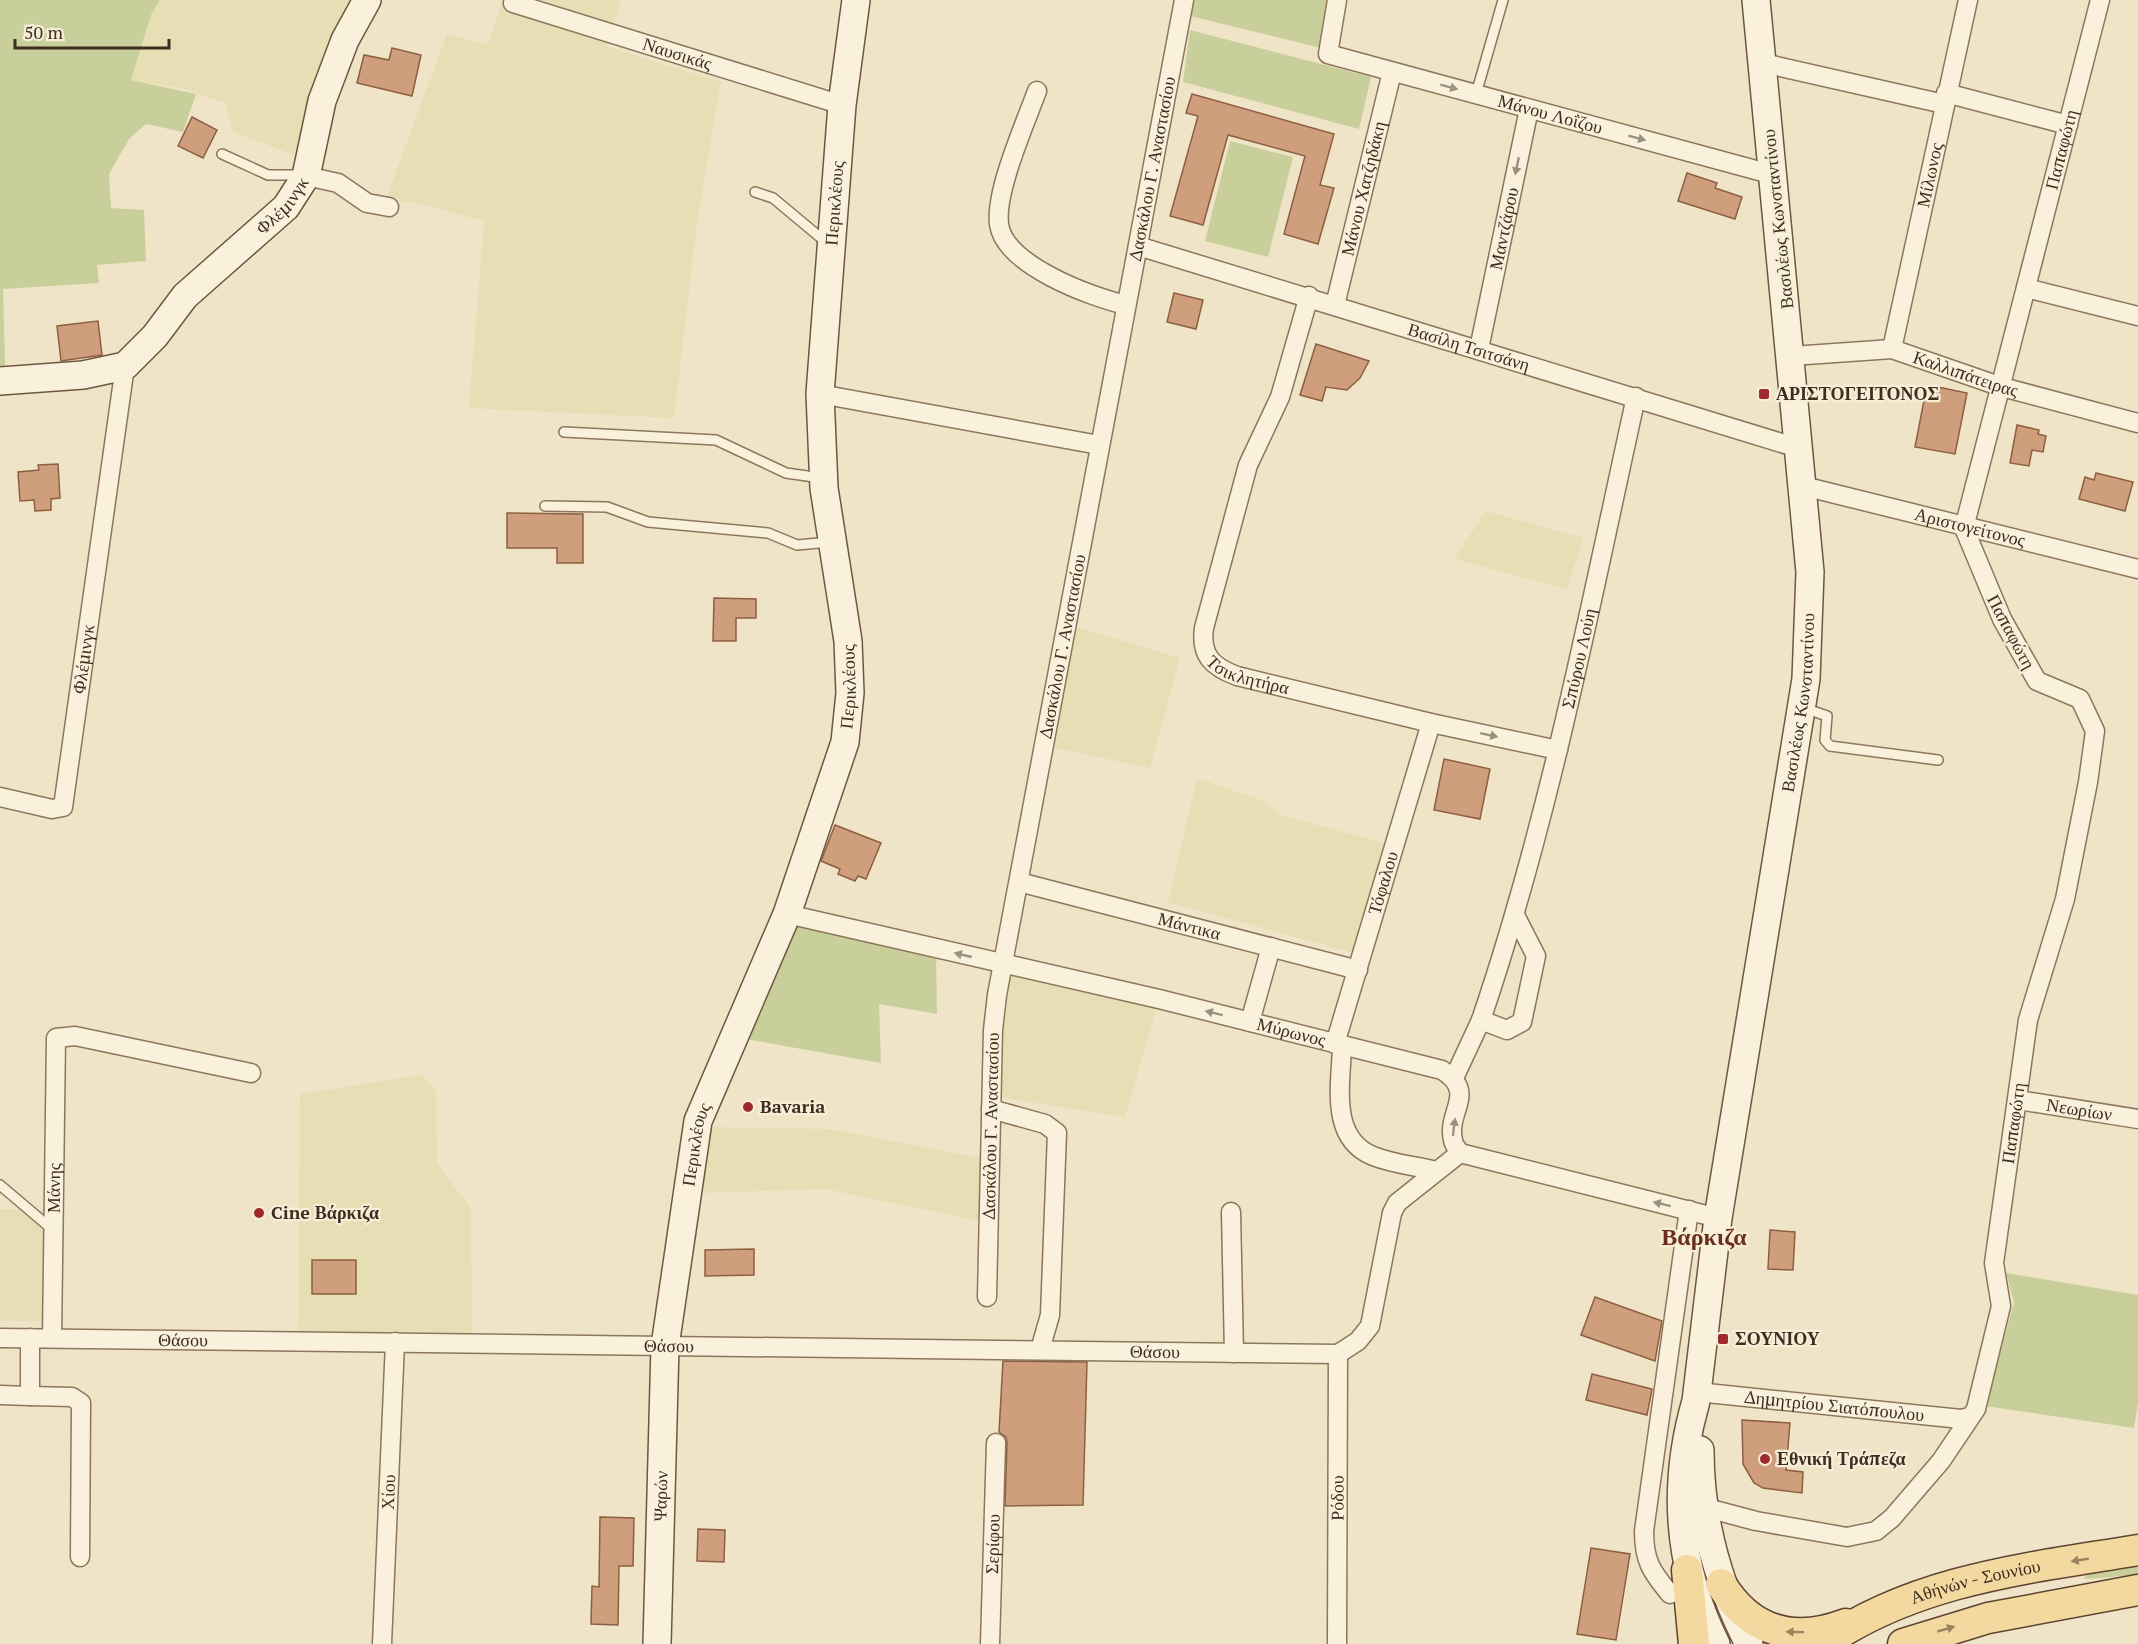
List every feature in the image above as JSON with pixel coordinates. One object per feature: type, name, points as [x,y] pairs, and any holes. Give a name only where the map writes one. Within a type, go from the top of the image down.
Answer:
[{"type":"main road","name":"Αθήνών - Σουνίου","points":[[1823,1644],[1891,1606],[1978,1578],[2138,1550]]},
{"type":"main road","points":[[1687,1570],[1694,1644]]},
{"type":"main road","points":[[1721,1584],[1744,1615],[1759,1626],[1791,1633],[1840,1627],[1891,1606]]},
{"type":"main road","name":"Αθήνών - Σουνίου","points":[[1903,1644],[1988,1618],[2138,1590]]},
{"type":"street","name":"Φλέμινγκ","points":[[0,797],[52,809],[63,807],[125,366],[156,336],[185,297],[286,207],[306,176],[322,101],[345,40],[367,0]]},
{"type":"street","name":"Περικλέους","points":[[665,1346],[698,1121],[787,914],[845,742],[850,693],[848,641],[824,478],[820,394],[842,105],[856,0]]},
{"type":"street","name":"Δασκάλου Γ. Αναστασίου","points":[[987,1297],[993,1030],[1003,964],[1184,0]]},
{"type":"street","name":"Μάνου Λοΐζου","points":[[1337,0],[1328,54],[1774,174]]},
{"type":"street","name":"Βασιλέως Κωνσταντίνου","points":[[1716,1644],[1687,1570],[1681,1519],[1683,1467],[1689,1425],[1697,1396],[1718,1218],[1806,679],[1810,572],[1801,449],[1756,0]]},
{"type":"street","name":"Μίλωνος","points":[[1892,349],[1968,0]]},
{"type":"street","name":"Παπαφώτη","points":[[1703,1507],[1756,1521],[1846,1537],[1876,1531],[1892,1518],[1941,1461],[1976,1409],[2001,1306],[1994,1263],[2028,1020],[2066,899],[2095,731],[2080,699],[2037,681],[2001,619],[1964,528],[2100,0]]},
{"type":"street","name":"Ναυσικάς","points":[[513,3],[842,105]]},
{"type":"street","points":[[1763,63],[2068,124]]},
{"type":"street","name":"Μάνου Χατζηδάκη","points":[[1335,305],[1392,72]]},
{"type":"street","points":[[1036,91],[1011,164],[999,213],[1002,236],[1032,266],[1069,286],[1126,305]]},
{"type":"street","name":"Μαντζάρου","points":[[1479,349],[1529,109]]},
{"type":"street","points":[[306,176],[338,183],[367,203],[389,207]]},
{"type":"street","name":"Βασίλη Τσιτσάνη","points":[[1138,246],[1801,449]]},
{"type":"street","points":[[2026,288],[2138,316]]},
{"type":"street","name":"Τσικλητήρα","points":[[1309,297],[1280,397],[1248,465],[1204,628],[1204,651],[1216,667],[1237,676],[1431,723],[1558,750]]},
{"type":"street","name":"Καλλιπάτειρας","points":[[1792,356],[1892,349],[2002,387],[2138,423]]},
{"type":"street","points":[[0,381],[83,375],[125,366]]},
{"type":"street","points":[[820,394],[1099,445]]},
{"type":"street","name":"Σπύρου Λούη","points":[[1454,1077],[1481,1020],[1516,917],[1558,750],[1636,397]]},
{"type":"street","name":"Αριστογείτονος","points":[[1803,486],[1964,528],[2138,569]]},
{"type":"street","name":"Τόφαλου","points":[[1431,723],[1358,970],[1339,1045],[1341,1116],[1346,1136],[1372,1156],[1436,1171]]},
{"type":"street","name":"Μάντικα","points":[[1018,882],[1358,970]]},
{"type":"street","name":"Μύρωνος","points":[[787,914],[1250,1022],[1442,1070],[1454,1077]]},
{"type":"street","points":[[1481,1020],[1507,1030],[1522,1022],[1536,956],[1516,917]]},
{"type":"street","points":[[1250,1022],[1271,947]]},
{"type":"street","name":"Μάνης","points":[[52,1338],[56,1038],[75,1036],[251,1073]]},
{"type":"street","points":[[1454,1077],[1461,1093],[1452,1141],[1460,1153],[1718,1218]]},
{"type":"street","name":"Νεωρίων","points":[[2018,1100],[2138,1119]]},
{"type":"street","points":[[991,1109],[1045,1124],[1057,1133],[1050,1315],[1040,1350]]},
{"type":"street","points":[[1338,1354],[1358,1341],[1370,1326],[1392,1213],[1397,1203],[1460,1153]]},
{"type":"street","points":[[1670,1594],[1650,1571],[1644,1549],[1644,1531],[1689,1210]]},
{"type":"street","points":[[1231,1212],[1234,1353]]},
{"type":"street","name":"Θάσου","points":[[0,1338],[1338,1354]]},
{"type":"street","points":[[30,1338],[30,1395]]},
{"type":"street","name":"Χίου","points":[[382,1644],[395,1342]]},
{"type":"street","name":"Ψαρών","points":[[657,1644],[665,1346]]},
{"type":"street","name":"Ρόδου","points":[[1337,1644],[1338,1354]]},
{"type":"street","points":[[0,1395],[72,1397],[81,1403],[80,1557]]},
{"type":"street","name":"Βασιλέως Κωνσταντίνου","points":[[1697,1396],[1703,1507],[1721,1584],[1749,1644]]},
{"type":"street","name":"Δημητρίου Σιατόπουλου","points":[[1697,1396],[1961,1419],[1970,1417]]},
{"type":"street","name":"Σερίφου","points":[[990,1644],[996,1443]]},
{"type":"lane","points":[[1476,94],[1503,0]]},
{"type":"lane","points":[[222,154],[268,174],[306,176]]},
{"type":"lane","points":[[754,192],[773,198],[831,246]]},
{"type":"lane","points":[[564,432],[716,440],[786,472],[824,478]]},
{"type":"lane","points":[[545,506],[607,507],[648,522],[768,533],[797,545],[833,542]]},
{"type":"lane","points":[[1802,707],[1827,716],[1825,740],[1830,746],[1887,751],[1938,760]]},
{"type":"lane","points":[[0,1185],[53,1230]]},
{"type":"shaded area","points":[[160,0],[356,0],[323,67],[295,155],[233,132],[225,103],[181,88],[130,80],[151,15]]},
{"type":"shaded area","points":[[503,0],[621,0],[607,47],[721,82],[696,231],[674,418],[469,408],[484,221],[413,202],[385,201],[447,34],[488,45]]},
{"type":"shaded area","points":[[1486,511],[1583,538],[1567,589],[1454,559]]},
{"type":"shaded area","points":[[1076,627],[1180,658],[1150,768],[1054,748]]},
{"type":"shaded area","points":[[1197,778],[1261,800],[1283,816],[1385,843],[1357,954],[1168,902]]},
{"type":"shaded area","points":[[1003,964],[1159,999],[1125,1117],[991,1096]]},
{"type":"shaded area","points":[[421,1075],[436,1090],[437,1163],[471,1209],[472,1334],[298,1332],[300,1094]]},
{"type":"shaded area","points":[[711,1127],[829,1129],[991,1160],[990,1223],[826,1189],[700,1193]]},
{"type":"shaded area","points":[[0,1209],[45,1210],[45,1321],[0,1321]]},
{"type":"green space","points":[[0,0],[160,0],[151,15],[131,80],[196,94],[183,132],[146,124],[129,139],[109,174],[111,208],[144,210],[146,261],[97,265],[99,283],[3,289],[5,366],[0,367]]},
{"type":"green space","points":[[1193,0],[1329,0],[1321,48],[1190,16]]},
{"type":"green space","points":[[1190,30],[1371,77],[1359,129],[1183,82]]},
{"type":"green space","points":[[1230,141],[1293,157],[1268,257],[1205,241]]},
{"type":"green space","points":[[796,912],[936,949],[937,1014],[879,1004],[881,1063],[745,1039]]},
{"type":"green space","points":[[2006,1273],[2138,1295],[2138,1403],[2134,1428],[1985,1406],[2014,1303]]},
{"type":"green space","points":[[2138,1563],[2138,1575],[2084,1579],[2086,1575]]},
{"type":"building","points":[[392,48],[421,55],[412,96],[357,83],[364,55],[389,60]]},
{"type":"building","points":[[1192,94],[1334,134],[1320,185],[1334,188],[1318,244],[1284,234],[1305,156],[1228,135],[1203,225],[1170,216],[1198,116],[1186,113]]},
{"type":"building","points":[[192,117],[217,130],[203,158],[178,146]]},
{"type":"building","points":[[1687,173],[1717,183],[1715,188],[1742,197],[1735,219],[1678,201]]},
{"type":"building","points":[[1174,293],[1203,300],[1196,329],[1167,322]]},
{"type":"building","points":[[98,321],[102,355],[61,361],[57,326]]},
{"type":"building","points":[[1316,344],[1369,361],[1360,378],[1347,390],[1326,387],[1322,401],[1300,395]]},
{"type":"building","points":[[1938,387],[1967,393],[1955,454],[1915,447],[1925,395],[1936,397]]},
{"type":"building","points":[[2017,425],[2039,430],[2038,434],[2046,436],[2043,452],[2032,450],[2029,466],[2010,463]]},
{"type":"building","points":[[58,464],[60,498],[51,499],[51,510],[35,511],[34,500],[20,501],[18,472],[39,470],[38,465]]},
{"type":"building","points":[[2096,473],[2133,482],[2125,511],[2079,499],[2085,477],[2094,480]]},
{"type":"building","points":[[507,513],[583,514],[583,563],[557,563],[557,548],[507,548]]},
{"type":"building","points":[[714,598],[756,599],[756,618],[736,618],[736,641],[713,641]]},
{"type":"building","points":[[1444,759],[1490,769],[1480,819],[1434,810]]},
{"type":"building","points":[[835,825],[881,843],[866,879],[858,876],[855,881],[838,874],[840,869],[821,861]]},
{"type":"building","points":[[1770,1230],[1795,1232],[1793,1270],[1768,1269]]},
{"type":"building","points":[[754,1249],[754,1275],[705,1276],[705,1250]]},
{"type":"building","points":[[312,1260],[356,1260],[356,1294],[312,1294]]},
{"type":"building","points":[[1595,1297],[1662,1321],[1655,1361],[1581,1335]]},
{"type":"building","points":[[1003,1361],[1087,1362],[1083,1505],[1005,1506],[1007,1443],[1006,1437],[999,1432]]},
{"type":"building","points":[[1592,1374],[1652,1389],[1647,1415],[1586,1400]]},
{"type":"building","name":"Εθνική Τράπεζα","points":[[1742,1420],[1790,1423],[1786,1470],[1803,1472],[1802,1493],[1763,1488],[1754,1483],[1743,1464]]},
{"type":"building","points":[[600,1517],[634,1518],[633,1566],[619,1566],[618,1625],[591,1624],[592,1586],[599,1587]]},
{"type":"building","points":[[698,1529],[725,1530],[724,1562],[697,1561]]},
{"type":"building","points":[[1591,1548],[1630,1554],[1616,1640],[1577,1634]]},
{"type":"place","name":"ΑΡΙΣΤΟΓΕΙΤΟΝΟΣ","points":[[1764,394]]},
{"type":"place","name":"Bavaria","points":[[748,1107]]},
{"type":"place","name":"Cine Βάρκιζα","points":[[259,1213]]},
{"type":"place","name":"ΣΟΥΝΙΟΥ","points":[[1723,1339]]},
{"type":"place","name":"Εθνική Τράπεζα","points":[[1765,1459]]},
{"type":"district","name":"Βάρκιζα","points":[[1704,1237]]}]
